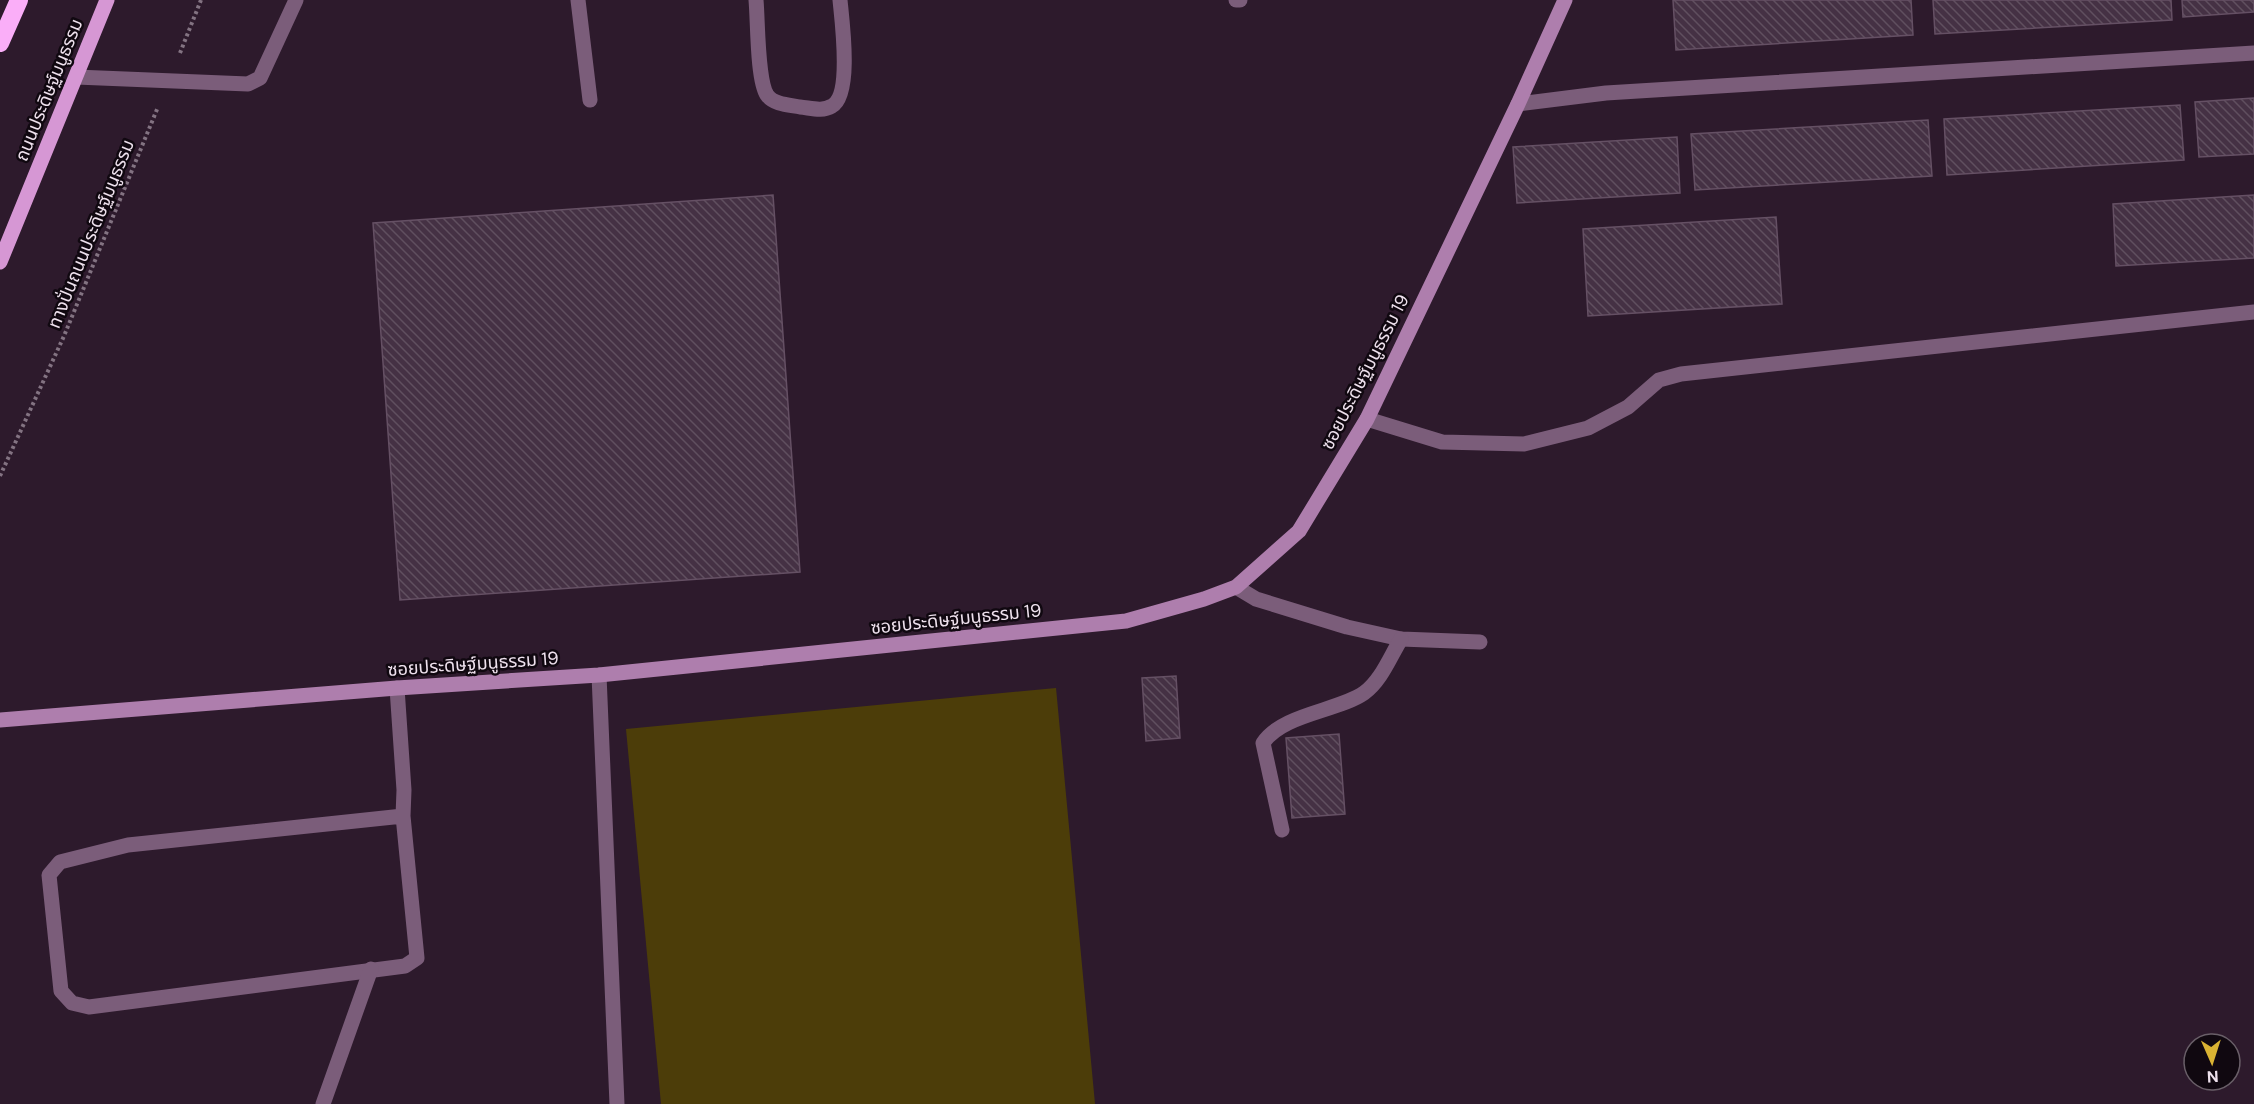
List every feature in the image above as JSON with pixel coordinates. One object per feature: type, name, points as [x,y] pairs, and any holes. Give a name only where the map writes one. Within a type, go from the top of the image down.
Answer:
[{"type":"highway","points":[[0,43],[19,0]]},
{"type":"main road","name":"ถนนประดิษฐ์มนูธรรม","points":[[0,262],[107,0]]},
{"type":"street","points":[[76,76],[248,84],[260,78],[296,0]]},
{"type":"street","points":[[578,0],[590,100]]},
{"type":"street","points":[[756,0],[761,80],[767,96],[778,103],[819,110],[832,106],[839,99],[846,59],[840,0]]},
{"type":"street","name":"ซอยประดิษฐ์มนูธรรม 19","points":[[0,720],[397,688],[599,675],[1126,621],[1204,599],[1236,587],[1299,531],[1367,419],[1518,104],[1565,0]]},
{"type":"street","points":[[1518,104],[1606,93],[2254,53]]},
{"type":"street","points":[[1367,419],[1442,442],[1524,444],[1588,428],[1628,407],[1659,380],[1681,374],[2254,312]]},
{"type":"street","points":[[1236,587],[1256,599],[1347,627],[1401,639],[1480,642]]},
{"type":"street","points":[[1282,830],[1263,743],[1272,733],[1305,716],[1362,694],[1374,684],[1401,639]]},
{"type":"street","points":[[599,675],[617,1104]]},
{"type":"street","points":[[397,688],[404,790],[403,816],[417,958],[405,966],[89,1007],[72,1003],[61,991],[49,875],[60,862],[128,845],[403,816]]},
{"type":"street","points":[[323,1104],[370,969]]},
{"type":"path","name":"ทางปั่นถนนประดิษฐ์มนูธรรม","points":[[0,476],[64,336],[201,0]]},
{"type":"shaded area","points":[[1056,688],[1095,1104],[661,1104],[626,729]]},
{"type":"building","points":[[1673,0],[1911,0],[1913,35],[1676,50]]},
{"type":"building","points":[[1933,0],[2171,0],[2172,20],[1935,34]]},
{"type":"building","points":[[2182,0],[2254,0],[2254,12],[2183,17]]},
{"type":"building","points":[[2254,98],[2254,154],[2199,157],[2195,102]]},
{"type":"building","points":[[2180,105],[2184,160],[1947,175],[1944,119]]},
{"type":"building","points":[[1928,120],[1932,176],[1695,190],[1691,134]]},
{"type":"building","points":[[1677,137],[1680,193],[1517,203],[1513,147]]},
{"type":"building","points":[[773,195],[800,572],[400,600],[373,223]]},
{"type":"building","points":[[2254,195],[2254,258],[2116,266],[2113,204]]},
{"type":"building","points":[[1776,217],[1782,304],[1588,316],[1583,229]]},
{"type":"building","points":[[1176,676],[1180,738],[1146,741],[1142,678]]},
{"type":"building","points":[[1339,734],[1345,814],[1292,818],[1286,738]]}]
